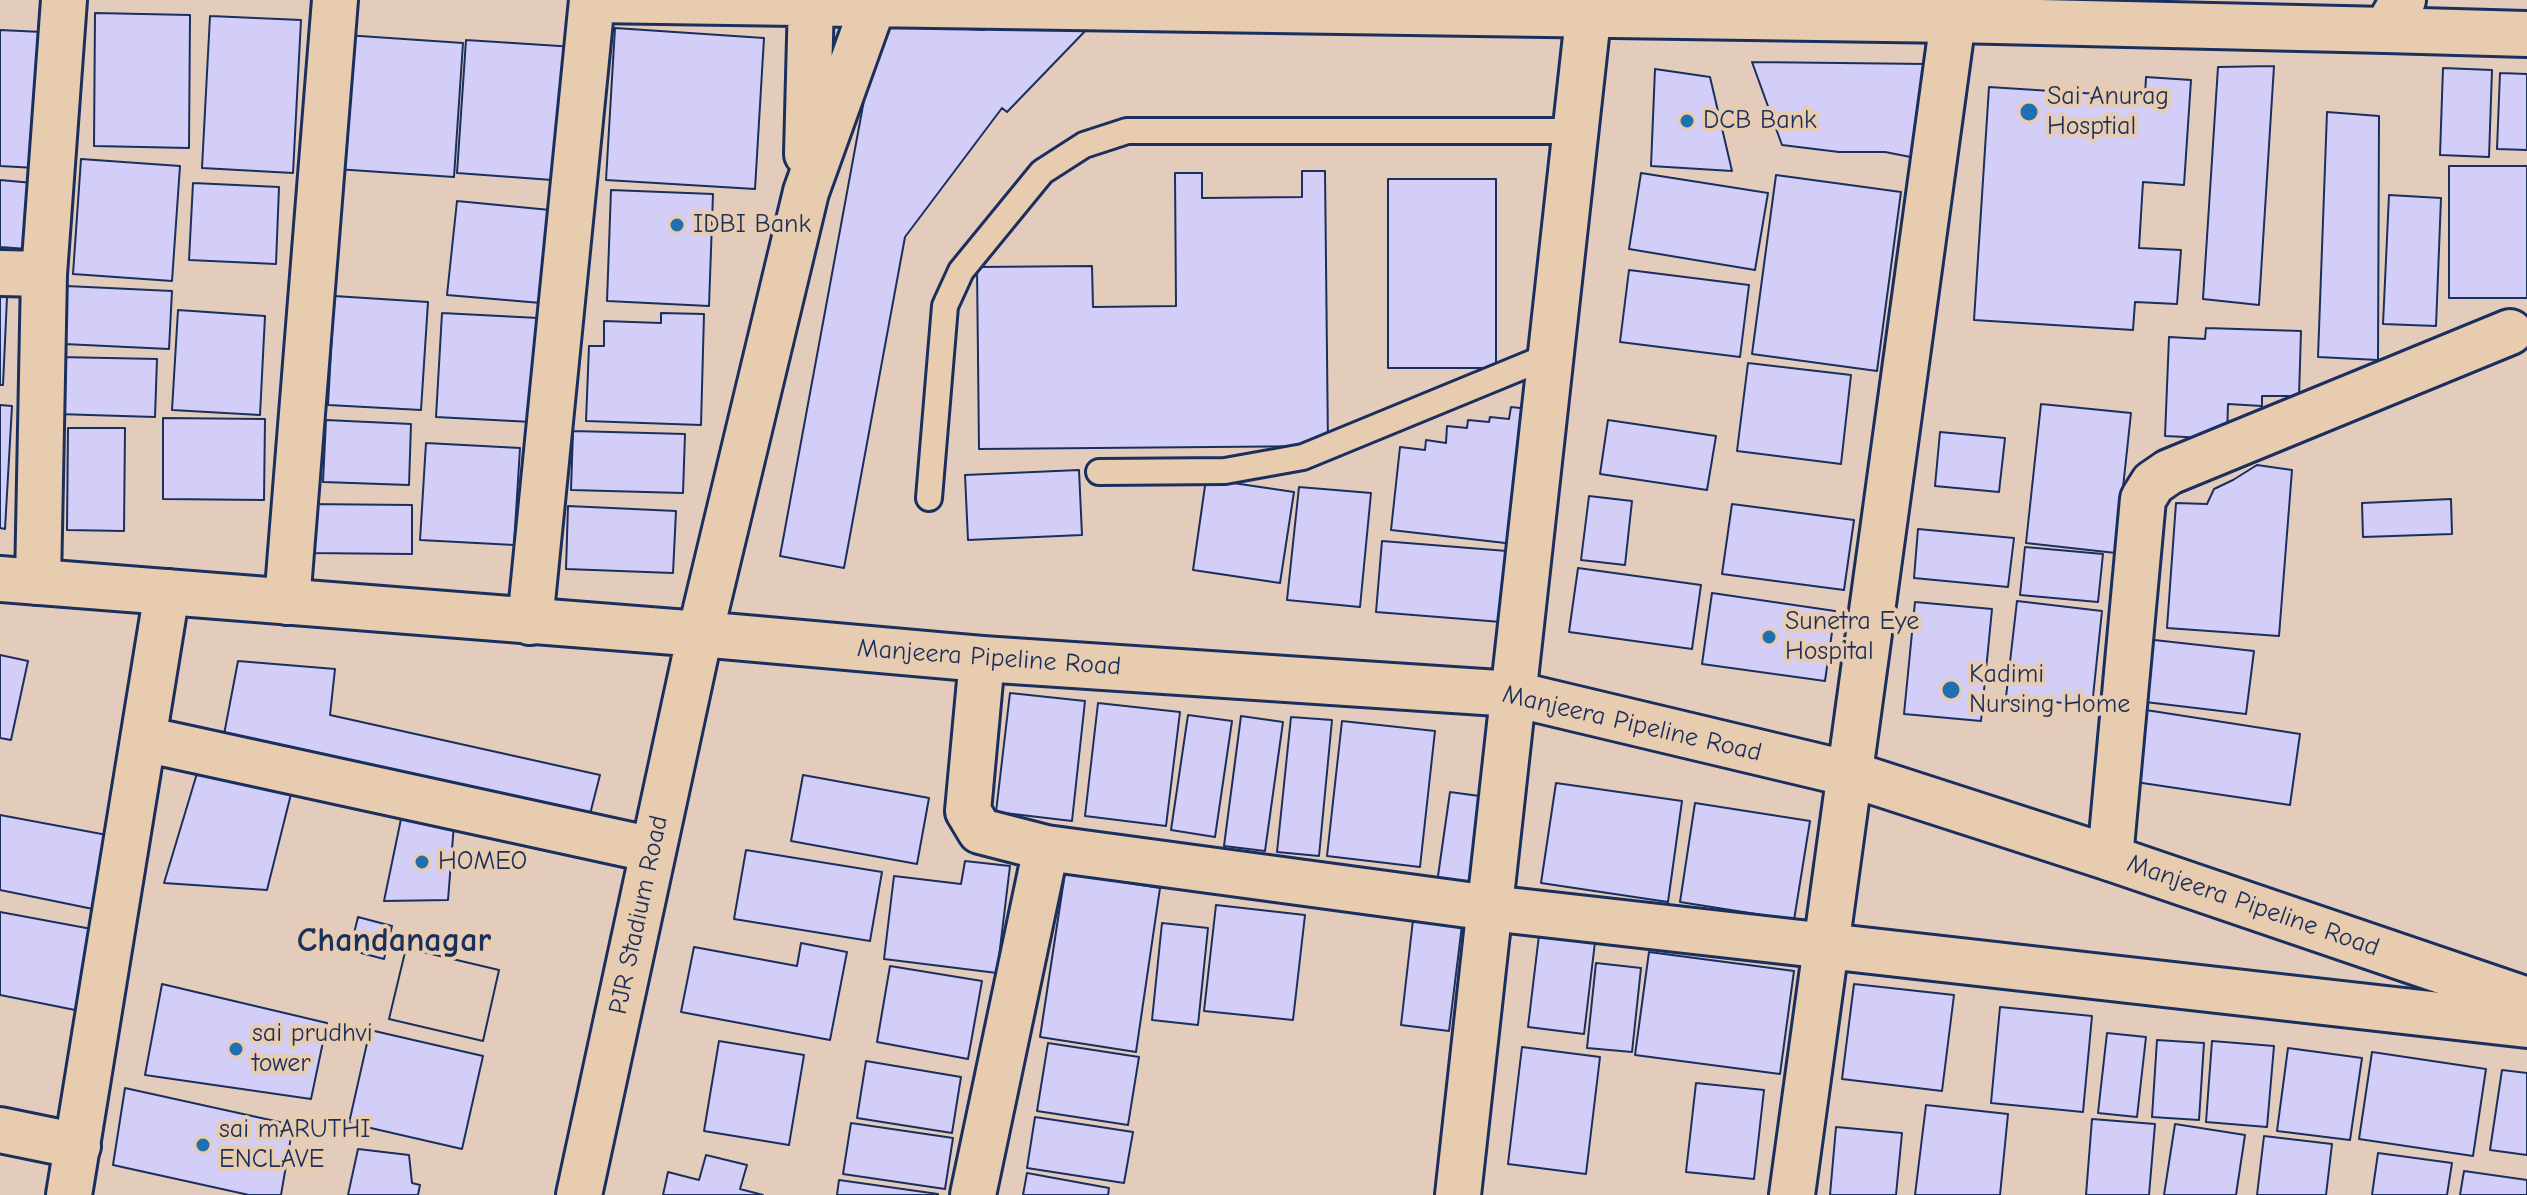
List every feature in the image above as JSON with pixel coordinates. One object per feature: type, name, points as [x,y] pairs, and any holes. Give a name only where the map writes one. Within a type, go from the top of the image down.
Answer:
[{"type":"street","points":[[19,580],[64,0]]},
{"type":"street","points":[[287,602],[335,0]]},
{"type":"street","points":[[530,622],[592,0],[1590,7],[1953,20],[2395,15],[2527,34]]},
{"type":"street","points":[[806,192],[811,1]]},
{"type":"street","points":[[806,192],[874,2]]},
{"type":"street","points":[[1458,1195],[1590,7]]},
{"type":"street","points":[[1792,1195],[1953,20]]},
{"type":"street","name":"PJR Stadium Road","points":[[579,1195],[700,634],[806,192]]},
{"type":"street","points":[[0,273],[44,274]]},
{"type":"street","points":[[2110,858],[2143,499],[2153,483],[2169,472],[2510,332]]},
{"type":"street","name":"Manjeera Pipeline Road","points":[[19,580],[982,659],[1514,694],[1850,774],[2110,858],[2527,1000]]},
{"type":"street","points":[[69,1195],[167,592]]},
{"type":"street","points":[[982,659],[968,811],[980,831],[1046,848],[1490,908],[2527,1025]]},
{"type":"street","points":[[144,739],[653,850]]},
{"type":"street","points":[[973,1195],[1046,848]]},
{"type":"street","points":[[0,1130],[78,1146]]},
{"type":"lane","points":[[929,498],[945,306],[961,271],[1042,172],[1084,145],[1127,131],[1577,131]]},
{"type":"lane","points":[[1099,472],[1225,471],[1303,457],[1551,355]]},
{"type":"building","points":[[95,13],[190,15],[189,148],[94,146]]},
{"type":"building","points":[[210,16],[301,20],[293,173],[202,168]]},
{"type":"building","points":[[996,18],[1089,27],[1007,112],[1002,108],[905,237],[844,568],[780,556],[878,24],[984,30]]},
{"type":"building","points":[[615,28],[764,38],[755,189],[606,180]]},
{"type":"building","points":[[0,30],[42,32],[36,168],[0,166]]},
{"type":"building","points":[[345,35],[463,43],[454,177],[336,169]]},
{"type":"building","points":[[466,40],[575,47],[566,181],[457,173]]},
{"type":"building","points":[[1752,62],[1927,64],[1926,160],[1885,152],[1839,152],[1782,145]]},
{"type":"building","points":[[2274,66],[2259,305],[2203,299],[2218,67]]},
{"type":"building","points":[[2443,68],[2492,70],[2489,157],[2440,155]]},
{"type":"building","name":"DCB Bank","points":[[1655,69],[1710,77],[1732,171],[1651,166]]},
{"type":"building","points":[[2500,73],[2527,74],[2527,150],[2497,149]]},
{"type":"building","points":[[2146,77],[2191,80],[2184,185],[2143,182],[2139,248],[2181,250],[2177,304],[2135,302],[2133,330],[1974,320],[1989,87],[2145,97]]},
{"type":"building","points":[[2327,112],[2379,116],[2378,360],[2318,357]]},
{"type":"building","points":[[81,159],[180,166],[172,281],[73,274]]},
{"type":"building","points":[[2449,166],[2527,166],[2527,298],[2449,298]]},
{"type":"building","points":[[1302,171],[1325,171],[1328,446],[979,449],[977,267],[1092,266],[1093,307],[1176,306],[1175,173],[1202,173],[1202,198],[1302,197]]},
{"type":"building","points":[[1641,173],[1768,193],[1755,270],[1629,249]]},
{"type":"building","points":[[1776,175],[1901,192],[1877,371],[1752,354]]},
{"type":"building","points":[[1388,179],[1496,179],[1496,368],[1388,368]]},
{"type":"building","points":[[0,180],[33,183],[27,249],[0,247]]},
{"type":"building","points":[[193,183],[279,187],[276,264],[189,260]]},
{"type":"building","points":[[611,190],[713,194],[709,306],[607,301]]},
{"type":"building","points":[[2389,195],[2441,198],[2436,326],[2383,324]]},
{"type":"building","points":[[457,201],[550,210],[541,303],[447,295]]},
{"type":"building","points":[[1629,270],[1749,285],[1740,357],[1620,342]]},
{"type":"building","points":[[0,276],[8,276],[3,385],[0,385]]},
{"type":"building","points":[[66,286],[172,291],[169,349],[64,344]]},
{"type":"building","points":[[334,296],[428,302],[421,410],[328,405]]},
{"type":"building","points":[[178,310],[265,316],[260,415],[172,410]]},
{"type":"building","points":[[442,313],[538,318],[532,422],[436,417]]},
{"type":"building","points":[[661,313],[704,314],[701,425],[586,421],[589,346],[604,346],[604,321],[661,323]]},
{"type":"building","points":[[2206,328],[2301,331],[2299,396],[2262,396],[2262,406],[2228,404],[2227,439],[2165,436],[2169,337],[2205,339]]},
{"type":"building","points":[[59,357],[157,359],[155,417],[57,414]]},
{"type":"building","points":[[1748,363],[1851,375],[1841,464],[1737,451]]},
{"type":"building","points":[[2041,404],[2131,413],[2116,553],[2026,543]]},
{"type":"building","points":[[0,405],[12,406],[5,529],[0,528]]},
{"type":"building","points":[[1511,407],[1539,410],[1523,545],[1391,530],[1400,447],[1425,450],[1426,440],[1446,443],[1447,426],[1467,428],[1468,420],[1489,422],[1490,417],[1509,419]]},
{"type":"building","points":[[163,418],[265,419],[264,500],[163,499]]},
{"type":"building","points":[[326,420],[411,424],[409,485],[323,482]]},
{"type":"building","points":[[1608,420],[1716,436],[1707,490],[1600,474]]},
{"type":"building","points":[[68,428],[125,428],[124,531],[67,530]]},
{"type":"building","points":[[573,431],[685,434],[683,493],[571,490]]},
{"type":"building","points":[[1940,432],[2005,438],[1999,492],[1935,486]]},
{"type":"building","points":[[426,443],[520,448],[514,545],[420,540]]},
{"type":"building","points":[[2257,465],[2292,470],[2279,636],[2167,628],[2176,503],[2207,504],[2214,489]]},
{"type":"building","points":[[1079,470],[1082,535],[968,540],[965,475]]},
{"type":"building","points":[[1206,479],[1294,492],[1280,583],[1193,570]]},
{"type":"building","points":[[1299,487],[1371,493],[1360,607],[1287,600]]},
{"type":"building","points":[[1589,496],[1632,501],[1625,565],[1581,560]]},
{"type":"building","points":[[2451,499],[2452,534],[2363,537],[2362,503]]},
{"type":"building","points":[[306,504],[412,505],[412,554],[306,553]]},
{"type":"building","points":[[1732,504],[1854,520],[1844,590],[1722,574]]},
{"type":"building","points":[[568,506],[676,511],[673,573],[566,569]]},
{"type":"building","points":[[1918,529],[2014,538],[2008,587],[1914,578]]},
{"type":"building","points":[[1382,541],[1507,551],[1501,622],[1376,612]]},
{"type":"building","points":[[2025,547],[2103,554],[2098,602],[2020,595]]},
{"type":"building","points":[[1578,568],[1701,585],[1692,649],[1569,632]]},
{"type":"building","name":"Sunetra Eye Hospital","points":[[1712,593],[1835,611],[1825,681],[1702,664]]},
{"type":"building","points":[[2017,601],[2102,611],[2092,706],[2006,697]]},
{"type":"building","points":[[1915,602],[1992,609],[1981,721],[1904,714]]},
{"type":"building","points":[[2145,639],[2254,651],[2246,714],[2137,701]]},
{"type":"building","points":[[0,655],[28,661],[11,740],[0,738]]},
{"type":"building","points":[[238,661],[335,669],[330,715],[600,775],[588,822],[222,745]]},
{"type":"building","points":[[1010,693],[1085,701],[1072,821],[996,812]]},
{"type":"building","points":[[1098,703],[1180,712],[1166,826],[1085,816]]},
{"type":"building","points":[[2133,708],[2300,734],[2290,805],[2122,780]]},
{"type":"building","points":[[1188,715],[1232,721],[1215,837],[1171,830]]},
{"type":"building","points":[[1241,716],[1283,722],[1265,851],[1224,846]]},
{"type":"building","points":[[1291,717],[1332,720],[1319,856],[1277,852]]},
{"type":"building","points":[[1342,721],[1435,731],[1420,867],[1327,856]]},
{"type":"building","points":[[198,770],[292,790],[267,890],[164,883]]},
{"type":"building","points":[[803,775],[929,798],[917,864],[791,841]]},
{"type":"building","points":[[1556,783],[1682,801],[1668,902],[1541,883]]},
{"type":"building","points":[[1450,792],[1494,798],[1481,889],[1437,883]]},
{"type":"building","points":[[1695,803],[1810,821],[1794,920],[1680,902]]},
{"type":"building","points":[[0,815],[107,835],[93,909],[0,890]]},
{"type":"building","name":"HOMEO","points":[[401,819],[454,824],[448,900],[384,901]]},
{"type":"building","points":[[746,850],[882,872],[870,941],[734,919]]},
{"type":"building","points":[[965,861],[1010,866],[997,973],[884,959],[894,876],[961,884]]},
{"type":"building","points":[[1065,873],[1160,888],[1136,1052],[1040,1037]]},
{"type":"building","points":[[1216,905],[1305,915],[1293,1020],[1204,1011]]},
{"type":"building","points":[[0,912],[97,930],[80,1011],[0,995]]},
{"type":"building","points":[[358,917],[392,926],[384,959],[350,950]]},
{"type":"building","points":[[1413,920],[1462,925],[1449,1031],[1401,1025]]},
{"type":"building","points":[[1162,923],[1208,928],[1198,1025],[1152,1020]]},
{"type":"building","points":[[1539,935],[1595,942],[1584,1034],[1528,1027]]},
{"type":"building","points":[[801,943],[847,952],[830,1040],[681,1012],[694,947],[797,966]]},
{"type":"building","points":[[406,948],[499,970],[483,1041],[389,1019]]},
{"type":"building","points":[[406,948],[499,970],[483,1041],[389,1019]]},
{"type":"building","points":[[1649,952],[1794,971],[1780,1074],[1635,1055]]},
{"type":"building","points":[[1596,963],[1641,968],[1632,1052],[1587,1048]]},
{"type":"building","points":[[890,966],[982,981],[968,1059],[877,1042]]},
{"type":"building","name":"sai prudhvi tower","points":[[162,984],[327,1023],[311,1099],[145,1075]]},
{"type":"building","points":[[1854,984],[1954,995],[1942,1091],[1842,1079]]},
{"type":"building","points":[[2000,1007],[2092,1016],[2083,1112],[1991,1103]]},
{"type":"building","points":[[370,1030],[483,1056],[462,1149],[349,1123]]},
{"type":"building","points":[[2107,1033],[2146,1037],[2137,1117],[2098,1113]]},
{"type":"building","points":[[2157,1040],[2204,1043],[2199,1120],[2152,1117]]},
{"type":"building","points":[[719,1041],[804,1055],[789,1145],[704,1131]]},
{"type":"building","points":[[2212,1041],[2274,1046],[2267,1127],[2206,1122]]},
{"type":"building","points":[[1048,1043],[1139,1057],[1128,1125],[1037,1111]]},
{"type":"building","points":[[1522,1047],[1600,1057],[1586,1174],[1508,1164]]},
{"type":"building","points":[[2288,1048],[2362,1058],[2350,1140],[2277,1131]]},
{"type":"building","points":[[2372,1052],[2486,1069],[2473,1156],[2359,1139]]},
{"type":"building","points":[[866,1061],[961,1077],[952,1133],[857,1118]]},
{"type":"building","points":[[2502,1070],[2527,1073],[2527,1155],[2490,1150]]},
{"type":"building","points":[[1696,1083],[1764,1090],[1754,1179],[1686,1172]]},
{"type":"building","name":"sai mARUTHI ENCLAVE","points":[[125,1088],[293,1125],[281,1195],[249,1195],[113,1165]]},
{"type":"building","points":[[1926,1105],[2008,1114],[2000,1195],[1915,1195]]},
{"type":"building","points":[[1035,1117],[1133,1132],[1124,1183],[1027,1168]]},
{"type":"building","points":[[2092,1119],[2155,1124],[2149,1195],[2086,1195]]},
{"type":"building","points":[[851,1123],[953,1138],[945,1189],[843,1174]]},
{"type":"building","points":[[2175,1124],[2245,1135],[2236,1195],[2164,1195]]},
{"type":"building","points":[[1836,1127],[1902,1133],[1896,1195],[1830,1195]]},
{"type":"building","points":[[2264,1136],[2332,1144],[2326,1195],[2257,1195]]},
{"type":"building","points":[[358,1149],[409,1155],[412,1183],[420,1185],[418,1195],[348,1195]]},
{"type":"building","points":[[2378,1153],[2452,1163],[2447,1195],[2372,1195]]},
{"type":"building","points":[[706,1155],[747,1165],[740,1189],[763,1195],[663,1195],[668,1172],[699,1180]]},
{"type":"building","points":[[2464,1171],[2527,1180],[2527,1195],[2460,1195]]},
{"type":"building","points":[[1027,1173],[1109,1188],[1108,1195],[1023,1195]]},
{"type":"building","points":[[839,1180],[938,1194],[938,1195],[837,1195]]},
{"type":"place","name":"Sai Anurag Hosptial","points":[[2029,112]]},
{"type":"place","name":"DCB Bank","points":[[1687,121]]},
{"type":"place","name":"IDBI Bank","points":[[677,225]]},
{"type":"place","name":"Sunetra Eye Hospital","points":[[1769,637]]},
{"type":"place","name":"Kadimi Nursing Home","points":[[1951,690]]},
{"type":"place","name":"HOMEO","points":[[422,862]]},
{"type":"place","name":"sai prudhvi tower","points":[[236,1049]]},
{"type":"place","name":"sai mARUTHI ENCLAVE","points":[[203,1145]]},
{"type":"district","name":"Chandanagar","points":[[394,941]]}]
